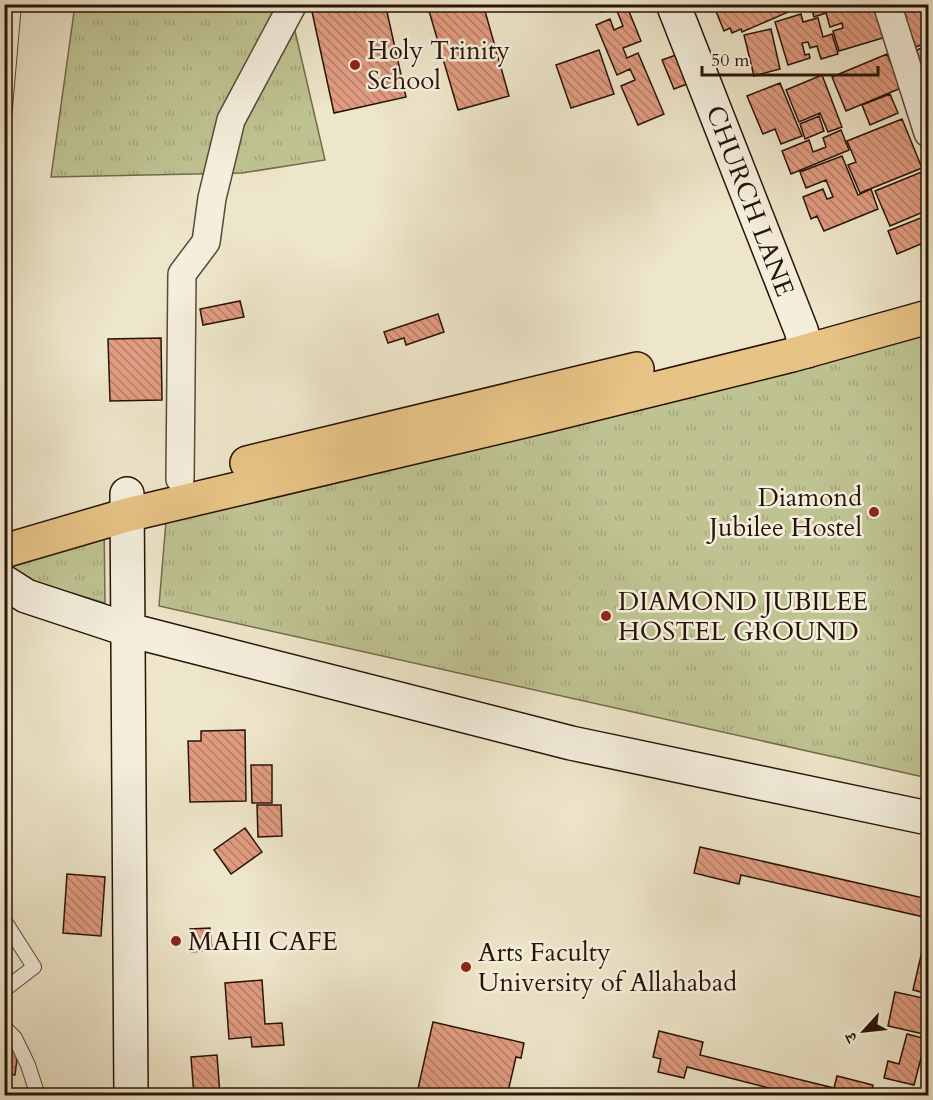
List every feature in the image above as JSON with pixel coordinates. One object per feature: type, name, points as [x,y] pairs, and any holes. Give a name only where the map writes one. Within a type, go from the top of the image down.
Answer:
[{"type":"highway","points":[[4,528],[127,505],[561,412],[804,340],[928,296]]},
{"type":"highway","points":[[4,551],[127,505],[180,479],[804,340],[928,317]]},
{"type":"street","points":[[180,479],[182,274],[206,242],[212,198],[231,120],[293,4]]},
{"type":"street","name":"CHURCH LANE","points":[[673,4],[804,340]]},
{"type":"street","points":[[887,4],[928,133]]},
{"type":"street","points":[[127,505],[131,1095]]},
{"type":"street","points":[[4,582],[26,596],[129,630],[571,743],[928,818]]},
{"type":"lane","points":[[4,119],[14,4]]},
{"type":"lane","points":[[4,920],[34,968],[4,990]]},
{"type":"lane","points":[[4,1027],[15,1038],[24,1056],[38,1095]]},
{"type":"green space","points":[[75,5],[289,5],[325,160],[242,173],[51,177]]},
{"type":"green space","points":[[928,327],[928,778],[159,606],[166,521]]},
{"type":"green space","points":[[104,520],[105,603],[5,573],[5,550]]},
{"type":"building","points":[[325,4],[398,4],[399,9],[387,12],[406,97],[334,113],[311,7]]},
{"type":"building","points":[[427,4],[483,4],[509,96],[458,110]]},
{"type":"building","points":[[597,4],[626,4],[641,41],[623,48],[627,58],[638,53],[664,114],[638,125],[621,86],[635,80],[630,69],[617,75],[596,25],[610,19],[614,30],[623,26],[615,6],[601,12]]},
{"type":"building","points":[[713,4],[748,4],[751,11],[766,4],[790,4],[793,10],[742,32],[741,29],[732,33],[730,28],[724,31]]},
{"type":"building","points":[[810,4],[876,4],[886,37],[839,51],[833,31],[843,28],[842,23],[830,27],[826,13],[814,17]]},
{"type":"building","points":[[891,4],[928,4],[928,42],[916,47],[911,34]]},
{"type":"building","points":[[801,14],[803,22],[818,18],[823,37],[832,34],[838,54],[821,59],[817,46],[810,48],[808,42],[802,43],[805,55],[809,54],[810,58],[788,65],[775,22]]},
{"type":"building","points":[[771,29],[780,69],[754,76],[744,35]]},
{"type":"building","points":[[928,45],[928,62],[921,65],[915,51]]},
{"type":"building","points":[[599,50],[614,94],[571,108],[556,65]]},
{"type":"building","points":[[887,54],[901,88],[846,111],[832,77]]},
{"type":"building","points":[[676,55],[687,84],[674,89],[662,60]]},
{"type":"building","points":[[928,66],[927,90],[921,76],[927,74],[924,68]]},
{"type":"building","points":[[822,75],[842,127],[828,132],[820,113],[799,122],[786,90]]},
{"type":"building","points":[[780,83],[802,136],[781,144],[775,129],[763,134],[747,96]]},
{"type":"building","points":[[890,94],[898,113],[870,125],[862,105]]},
{"type":"building","points":[[819,116],[824,131],[805,139],[800,124]]},
{"type":"building","points":[[902,119],[922,168],[860,193],[848,165],[856,162],[847,141]]},
{"type":"building","points":[[841,130],[849,150],[791,174],[782,151],[809,140],[813,152],[826,147],[823,138]]},
{"type":"building","points":[[842,156],[858,195],[871,189],[878,209],[824,231],[817,216],[811,219],[803,197],[823,189],[827,199],[833,197],[826,180],[806,188],[800,172]]},
{"type":"building","points":[[924,171],[928,183],[928,210],[890,226],[875,191]]},
{"type":"building","points":[[928,215],[928,241],[897,254],[888,231]]},
{"type":"building","points":[[240,301],[244,317],[203,325],[200,309]]},
{"type":"building","points":[[438,314],[444,332],[406,345],[404,338],[388,343],[384,332]]},
{"type":"building","points":[[161,338],[162,400],[110,401],[108,339]]},
{"type":"building","points":[[245,730],[246,801],[190,802],[188,741],[201,741],[201,731]]},
{"type":"building","points":[[251,765],[272,765],[272,803],[252,803]]},
{"type":"building","points":[[257,805],[281,805],[282,836],[258,837]]},
{"type":"building","points":[[245,828],[262,852],[231,874],[214,850]]},
{"type":"building","points":[[700,847],[928,899],[928,918],[741,875],[739,884],[694,873]]},
{"type":"building","points":[[67,874],[105,877],[101,936],[63,933]]},
{"type":"building","points":[[210,928],[212,950],[192,952],[190,929]]},
{"type":"building","points":[[923,947],[928,949],[928,994],[913,990]]},
{"type":"building","points":[[262,980],[265,1024],[282,1023],[284,1045],[252,1047],[251,1037],[229,1039],[225,983]]},
{"type":"building","points":[[895,992],[928,999],[928,1035],[888,1026]]},
{"type":"building","points":[[433,1022],[524,1043],[521,1058],[516,1057],[507,1096],[444,1096],[434,1093],[433,1096],[422,1096],[421,1093],[417,1093]]},
{"type":"building","points":[[659,1031],[703,1042],[700,1055],[834,1088],[837,1076],[873,1085],[871,1096],[800,1096],[687,1067],[684,1078],[658,1072],[661,1059],[653,1057]]},
{"type":"building","points":[[907,1034],[926,1039],[914,1085],[884,1078],[888,1061],[899,1064]]},
{"type":"building","points":[[4,1050],[18,1051],[15,1075],[4,1074]]},
{"type":"building","points":[[217,1055],[220,1095],[194,1096],[191,1057]]},
{"type":"place","name":"Holy Trinity School","points":[[355,65]]},
{"type":"place","name":"Diamond Jubilee Hostel","points":[[874,512]]},
{"type":"place","name":"DIAMOND JUBILEE HOSTEL GROUND","points":[[606,616]]},
{"type":"place","name":"MAHI CAFE","points":[[176,941]]},
{"type":"place","name":"Arts Faculty University of Allahabad","points":[[466,967]]}]
